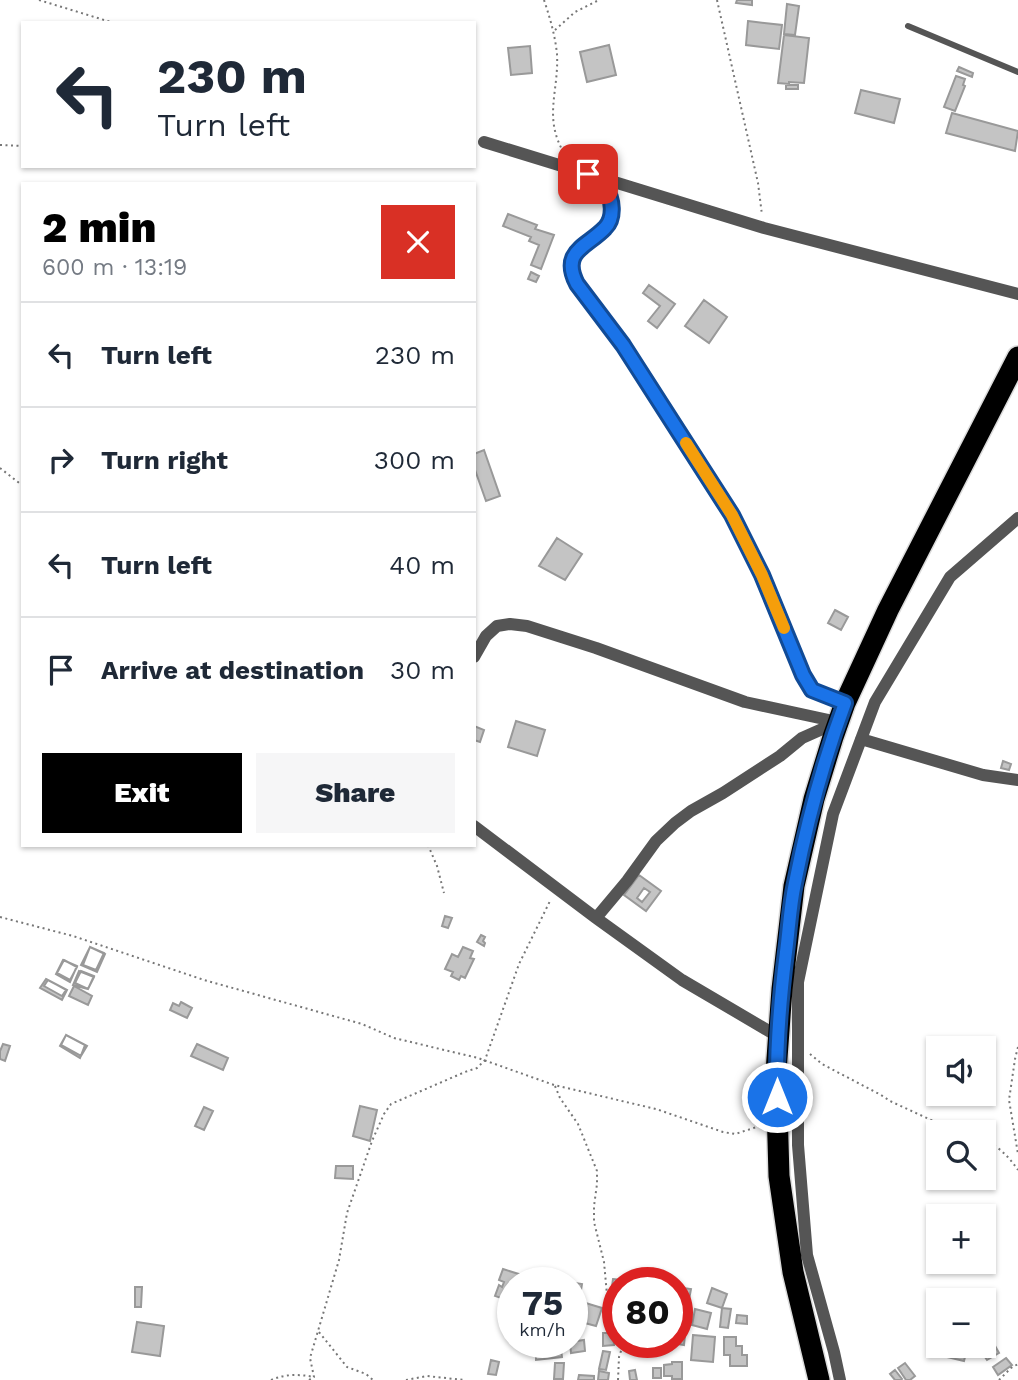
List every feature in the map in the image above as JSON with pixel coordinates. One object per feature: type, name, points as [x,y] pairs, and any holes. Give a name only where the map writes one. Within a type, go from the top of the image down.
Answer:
[{"type":"highway","points":[[819,1380],[793,1272],[779,1176],[776,1072],[794,886],[814,799],[842,712],[888,610],[1018,357]]},
{"type":"street","points":[[484,142],[764,228],[1018,294]]},
{"type":"street","points":[[588,174],[605,186],[612,207],[611,215],[604,229],[580,247],[574,256],[572,274],[623,345],[732,515],[762,575],[803,675],[812,690],[842,712]]},
{"type":"street","points":[[840,1380],[807,1255],[798,1145],[798,982],[833,814],[875,702],[950,577],[1018,518]]},
{"type":"street","points":[[476,654],[486,636],[498,626],[527,626],[745,702],[842,712]]},
{"type":"street","points":[[596,918],[656,841],[675,823],[780,756],[842,712]]},
{"type":"street","points":[[861,740],[982,775],[1018,780]]},
{"type":"street","points":[[476,827],[682,979],[779,1037]]},
{"type":"lane","points":[[908,26],[1018,72]]},
{"type":"path","points":[[39,0],[107,21]]},
{"type":"path","points":[[544,0],[554,31],[557,56],[554,131],[573,169]]},
{"type":"path","points":[[554,31],[575,12],[599,0]]},
{"type":"path","points":[[717,0],[758,183],[764,228]]},
{"type":"path","points":[[0,145],[21,146]]},
{"type":"path","points":[[0,468],[21,484]]},
{"type":"path","points":[[429,847],[444,893]]},
{"type":"path","points":[[314,1377],[310,1358],[339,1260],[348,1213],[361,1169],[384,1114],[391,1104],[477,1068],[485,1060],[519,964],[557,888]]},
{"type":"path","points":[[0,917],[73,936],[204,980],[362,1024],[394,1038],[485,1060],[554,1085],[656,1109],[723,1132],[735,1134],[778,1121]]},
{"type":"path","points":[[1018,1047],[1009,1100],[1018,1154]]},
{"type":"path","points":[[798,1049],[890,1101],[931,1120]]},
{"type":"path","points":[[554,1085],[578,1124],[597,1171],[594,1222],[604,1267]]},
{"type":"path","points":[[996,1146],[1018,1170]]},
{"type":"path","points":[[318,1332],[348,1367],[373,1380]]},
{"type":"path","points":[[618,1380],[619,1358]]},
{"type":"path","points":[[999,1380],[1018,1363]]},
{"type":"path","points":[[271,1380],[292,1375],[314,1377]]},
{"type":"path","points":[[406,1380],[427,1376],[464,1380]]},
{"type":"path","points":[[309,1380],[314,1377]]},
{"type":"building","points":[[737,0],[752,0],[752,5],[736,3]]},
{"type":"building","points":[[787,4],[799,6],[795,35],[784,34]]},
{"type":"building","points":[[748,21],[782,25],[779,49],[746,45]]},
{"type":"building","points":[[784,35],[809,38],[804,83],[778,83]]},
{"type":"building","points":[[609,45],[616,75],[587,82],[580,52]]},
{"type":"building","points":[[530,46],[532,73],[511,75],[508,48]]},
{"type":"building","points":[[959,67],[973,73],[972,77],[957,71]]},
{"type":"building","points":[[956,76],[965,79],[965,86],[955,111],[944,107]]},
{"type":"building","points":[[786,85],[798,85],[798,89],[786,89]]},
{"type":"building","points":[[861,90],[900,99],[894,123],[855,113]]},
{"type":"building","points":[[952,113],[1018,131],[1015,151],[946,133]]},
{"type":"building","points":[[508,214],[537,225],[535,229],[554,235],[541,269],[531,265],[539,245],[529,241],[531,237],[503,226]]},
{"type":"building","points":[[531,272],[539,276],[536,282],[528,279]]},
{"type":"building","points":[[649,285],[675,304],[657,328],[648,321],[660,306],[643,293]]},
{"type":"building","points":[[704,300],[727,317],[709,343],[685,326]]},
{"type":"building","points":[[484,450],[500,496],[486,501],[476,473],[476,453]]},
{"type":"building","points":[[557,538],[582,554],[565,580],[539,566]]},
{"type":"building","points":[[835,610],[848,617],[841,630],[828,623]]},
{"type":"building","points":[[516,721],[545,730],[537,756],[508,747]]},
{"type":"building","points":[[476,727],[484,730],[480,742],[476,741]]},
{"type":"building","points":[[1003,761],[1011,764],[1009,770],[1001,768]]},
{"type":"building","points":[[639,875],[661,891],[646,911],[624,895]],"holes":[[[644,888],[650,892],[642,902],[637,898]]]},
{"type":"building","points":[[445,916],[452,918],[448,928],[442,926]]},
{"type":"building","points":[[481,935],[485,937],[484,946],[477,942]]},
{"type":"building","points":[[90,947],[104,953],[96,970],[83,965]]},
{"type":"building","points":[[90,947],[105,954],[97,972],[81,965]]},
{"type":"building","points":[[463,947],[473,951],[470,958],[474,959],[465,978],[461,976],[459,980],[451,976],[453,972],[445,969],[452,954],[458,957]]},
{"type":"building","points":[[63,960],[77,966],[70,982],[56,974]]},
{"type":"building","points":[[64,960],[77,967],[70,980],[57,973]]},
{"type":"building","points":[[79,971],[94,977],[88,989],[73,985]]},
{"type":"building","points":[[81,971],[94,976],[88,989],[75,983]]},
{"type":"building","points":[[46,979],[67,990],[62,1000],[40,988]]},
{"type":"building","points":[[48,980],[66,990],[62,996],[44,986]]},
{"type":"building","points":[[74,986],[92,996],[88,1005],[69,996]]},
{"type":"building","points":[[181,1002],[192,1008],[187,1018],[170,1010],[173,1003],[179,1006]]},
{"type":"building","points":[[66,1035],[87,1046],[81,1056],[61,1045]]},
{"type":"building","points":[[66,1035],[85,1045],[80,1058],[60,1046]]},
{"type":"building","points":[[3,1044],[10,1046],[5,1061],[0,1059]]},
{"type":"building","points":[[197,1044],[228,1058],[223,1070],[191,1056]]},
{"type":"building","points":[[360,1106],[377,1110],[370,1141],[353,1136]]},
{"type":"building","points":[[204,1107],[213,1111],[204,1130],[195,1126]]},
{"type":"building","points":[[336,1166],[353,1166],[353,1179],[335,1178]]},
{"type":"building","points":[[135,1287],[142,1287],[141,1307],[135,1307]]},
{"type":"building","points":[[712,1288],[727,1294],[722,1308],[707,1303]]},
{"type":"building","points":[[588,1304],[602,1308],[596,1326],[588,1324]]},
{"type":"building","points":[[722,1308],[731,1309],[728,1328],[720,1327]]},
{"type":"building","points":[[695,1309],[711,1313],[707,1329],[693,1325]]},
{"type":"building","points":[[737,1315],[747,1316],[747,1324],[736,1323]]},
{"type":"building","points":[[137,1322],[164,1326],[160,1356],[132,1352]]},
{"type":"building","points":[[693,1335],[715,1337],[713,1362],[691,1360]]},
{"type":"building","points":[[724,1337],[736,1337],[736,1346],[742,1346],[742,1355],[747,1355],[747,1366],[730,1366],[730,1355],[724,1355]]},
{"type":"building","points":[[602,1356],[602,1358],[609,1358],[606,1370],[599,1369]]},
{"type":"building","points":[[1006,1358],[1012,1365],[998,1375],[993,1367]]},
{"type":"building","points":[[491,1360],[499,1362],[496,1375],[488,1374]]},
{"type":"building","points":[[682,1362],[682,1379],[664,1376],[664,1365]]},
{"type":"building","points":[[555,1363],[564,1363],[563,1379],[554,1379]]},
{"type":"building","points":[[905,1363],[915,1376],[910,1380],[906,1380],[898,1368]]},
{"type":"building","points":[[653,1368],[661,1368],[661,1378],[653,1378]]},
{"type":"building","points":[[635,1370],[637,1380],[630,1380],[629,1371]]},
{"type":"building","points":[[895,1370],[901,1380],[895,1380],[890,1374]]},
{"type":"building","points":[[599,1371],[609,1373],[608,1380],[598,1380]]},
{"type":"building","points":[[579,1375],[594,1376],[594,1380],[578,1380]]},
{"type":"slow traffic","points":[[686,443],[732,515],[762,575],[784,628]]},
{"type":"route","points":[[588,174],[605,186],[612,207],[611,215],[604,229],[580,247],[574,256],[572,274],[623,345],[732,515],[762,575],[803,675],[812,690],[845,703],[814,799],[794,886],[782,989],[776,1072],[777,1097]]}]
